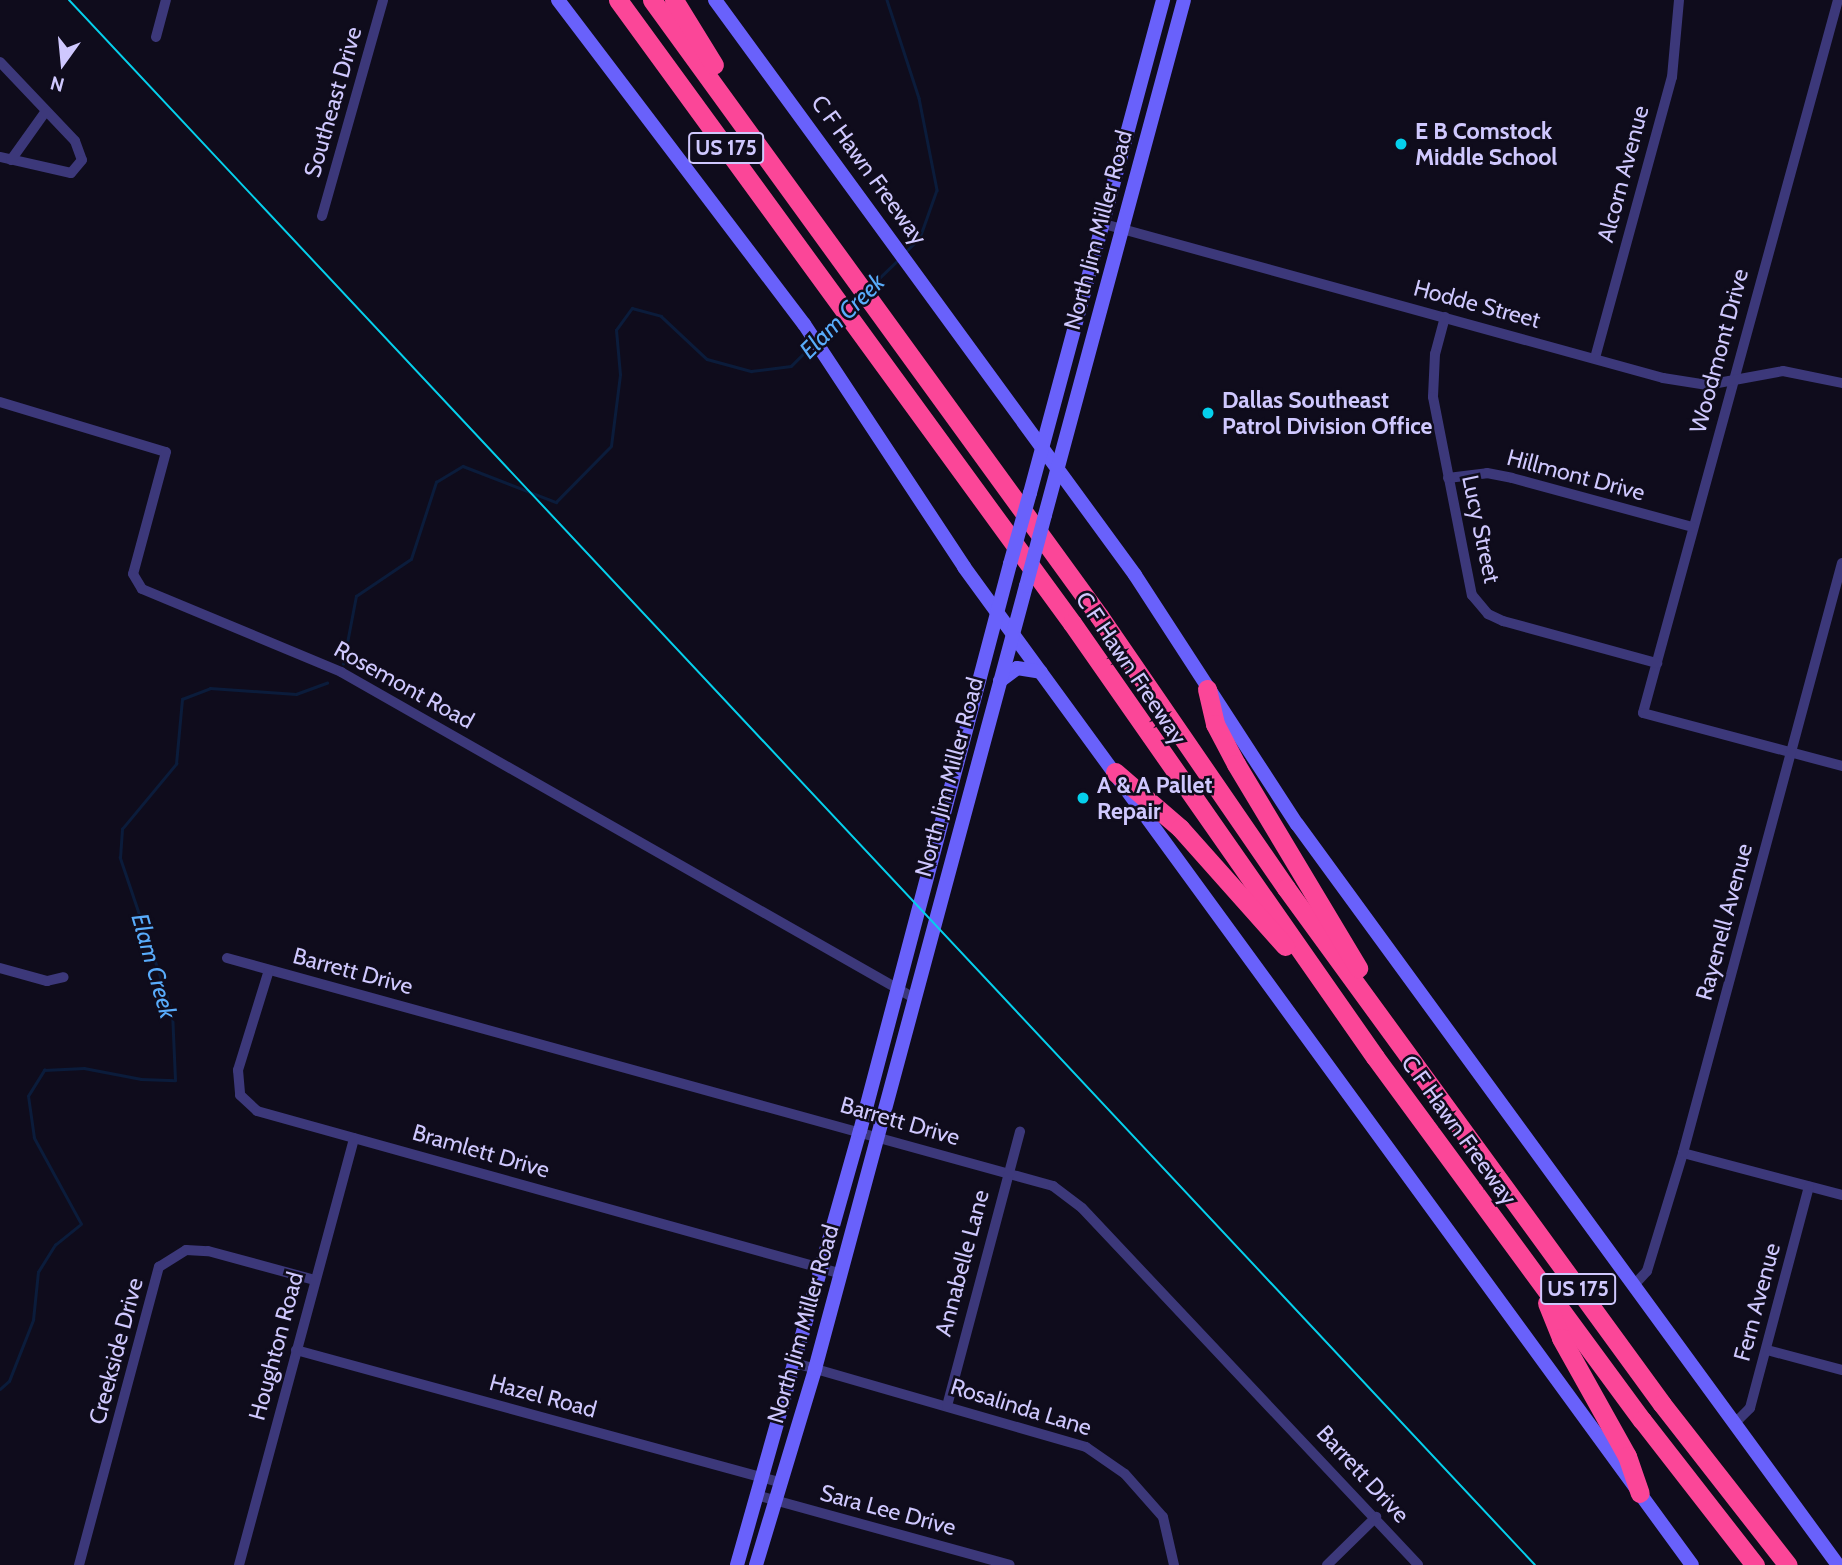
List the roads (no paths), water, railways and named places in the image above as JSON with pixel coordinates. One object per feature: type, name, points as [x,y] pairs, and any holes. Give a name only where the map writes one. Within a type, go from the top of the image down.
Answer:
[{"type":"highway","name":"C F Hawn Freeway","points":[[618,0],[1072,623],[1314,972],[1536,1276],[1755,1565]]},
{"type":"highway","name":"C F Hawn Freeway","points":[[652,0],[1098,616],[1373,1008],[1662,1404],[1788,1565]]},
{"type":"highway","points":[[674,0],[723,78],[745,126]]},
{"type":"highway","points":[[1207,689],[1226,744],[1363,977],[1373,1008]]},
{"type":"highway","points":[[1115,772],[1180,828],[1266,929],[1314,972]]},
{"type":"highway","points":[[1536,1276],[1561,1338],[1611,1424],[1640,1493]]},
{"type":"main road","points":[[558,0],[831,361],[940,533],[997,613],[1692,1565]]},
{"type":"main road","name":"C F Hawn Freeway","points":[[715,0],[1183,644],[1207,689],[1297,824],[1838,1565]]},
{"type":"main road","points":[[1162,3],[1182,6]]},
{"type":"main road","name":"North Jim Miller Road","points":[[737,1565],[860,1131],[1162,3]]},
{"type":"main road","name":"North Jim Miller Road","points":[[756,1565],[842,1274],[994,695],[1080,389],[1182,6]]},
{"type":"main road","points":[[1138,89],[1158,95]]},
{"type":"main road","points":[[1080,309],[1099,315]]},
{"type":"main road","points":[[1059,386],[1080,389]]},
{"type":"main road","points":[[994,695],[1009,671],[1025,667],[1041,671]]},
{"type":"street","points":[[156,37],[166,0]]},
{"type":"street","name":"Southeast Drive","points":[[322,215],[383,0]]},
{"type":"street","name":"Alcorn Avenue","points":[[1595,358],[1672,77],[1679,0]]},
{"type":"street","name":"Woodmont Drive","points":[[1791,753],[1643,713],[1838,0]]},
{"type":"street","points":[[0,62],[46,111],[82,152],[80,167],[71,173],[6,158],[46,111]]},
{"type":"street","name":"Hodde Street","points":[[1104,224],[1680,382],[1732,383],[1783,371],[1842,383]]},
{"type":"street","name":"Lucy Street","points":[[1445,317],[1432,372],[1448,478],[1472,595],[1488,614],[1657,663]]},
{"type":"street","name":"Rosemont Road","points":[[0,402],[166,452],[133,574],[142,589],[341,672],[914,998]]},
{"type":"street","name":"Hillmont Drive","points":[[1448,478],[1499,476],[1692,527]]},
{"type":"street","name":"Rayenell Avenue","points":[[1634,1285],[1647,1271],[1683,1153],[1842,564]]},
{"type":"street","points":[[1791,753],[1842,766]]},
{"type":"street","name":"Barrett Drive","points":[[227,958],[1053,1186],[1082,1208],[1376,1517],[1418,1565]]},
{"type":"street","points":[[0,968],[47,981],[64,977]]},
{"type":"street","name":"Bramlett Drive","points":[[269,970],[238,1070],[240,1095],[257,1111],[842,1274]]},
{"type":"street","name":"Annabelle Lane","points":[[947,1406],[1020,1132]]},
{"type":"street","name":"Houghton Road","points":[[239,1565],[354,1138]]},
{"type":"street","points":[[1683,1153],[1842,1195]]},
{"type":"street","name":"Fern Avenue","points":[[1736,1422],[1750,1408],[1809,1187]]},
{"type":"street","name":"Creekside Drive","points":[[79,1565],[159,1266],[187,1250],[208,1251],[315,1280]]},
{"type":"street","name":"Hazel Road","points":[[296,1350],[779,1482]]},
{"type":"street","points":[[1767,1350],[1842,1370]]},
{"type":"street","name":"Rosalinda Lane","points":[[795,1363],[1064,1437],[1106,1458],[1163,1517],[1174,1565]]},
{"type":"street","name":"Sara Lee Drive","points":[[756,1495],[990,1562],[1010,1565]]},
{"type":"street","points":[[1327,1565],[1376,1517]]},
{"type":"waterway","name":"Elam Creek","points":[[887,0],[919,98],[937,190],[920,238],[905,253]]},
{"type":"waterway","name":"Elam Creek","points":[[870,287],[898,260]]},
{"type":"waterway","name":"Elam Creek","points":[[343,664],[356,596],[411,559],[436,482],[463,466],[556,502],[611,446],[620,375],[616,330],[632,308],[661,316],[707,359],[751,371],[791,366],[811,346]]},
{"type":"waterway","name":"Elam Creek","points":[[818,339],[841,317]]},
{"type":"waterway","name":"Elam Creek","points":[[0,1389],[9,1381],[33,1320],[38,1272],[55,1245],[81,1224],[34,1138],[28,1096],[44,1070],[84,1068],[141,1079],[175,1080],[172,1012],[120,858],[122,829],[176,764],[182,699],[210,688],[296,694],[327,683]]},
{"type":"tram line","points":[[69,0],[1535,1565]]},
{"type":"place","name":"E B Comstock Middle School","points":[[1401,144]]},
{"type":"place","name":"Dallas Southeast Patrol Division Office","points":[[1208,413]]},
{"type":"place","name":"A & A Pallet Repair","points":[[1083,798]]}]
